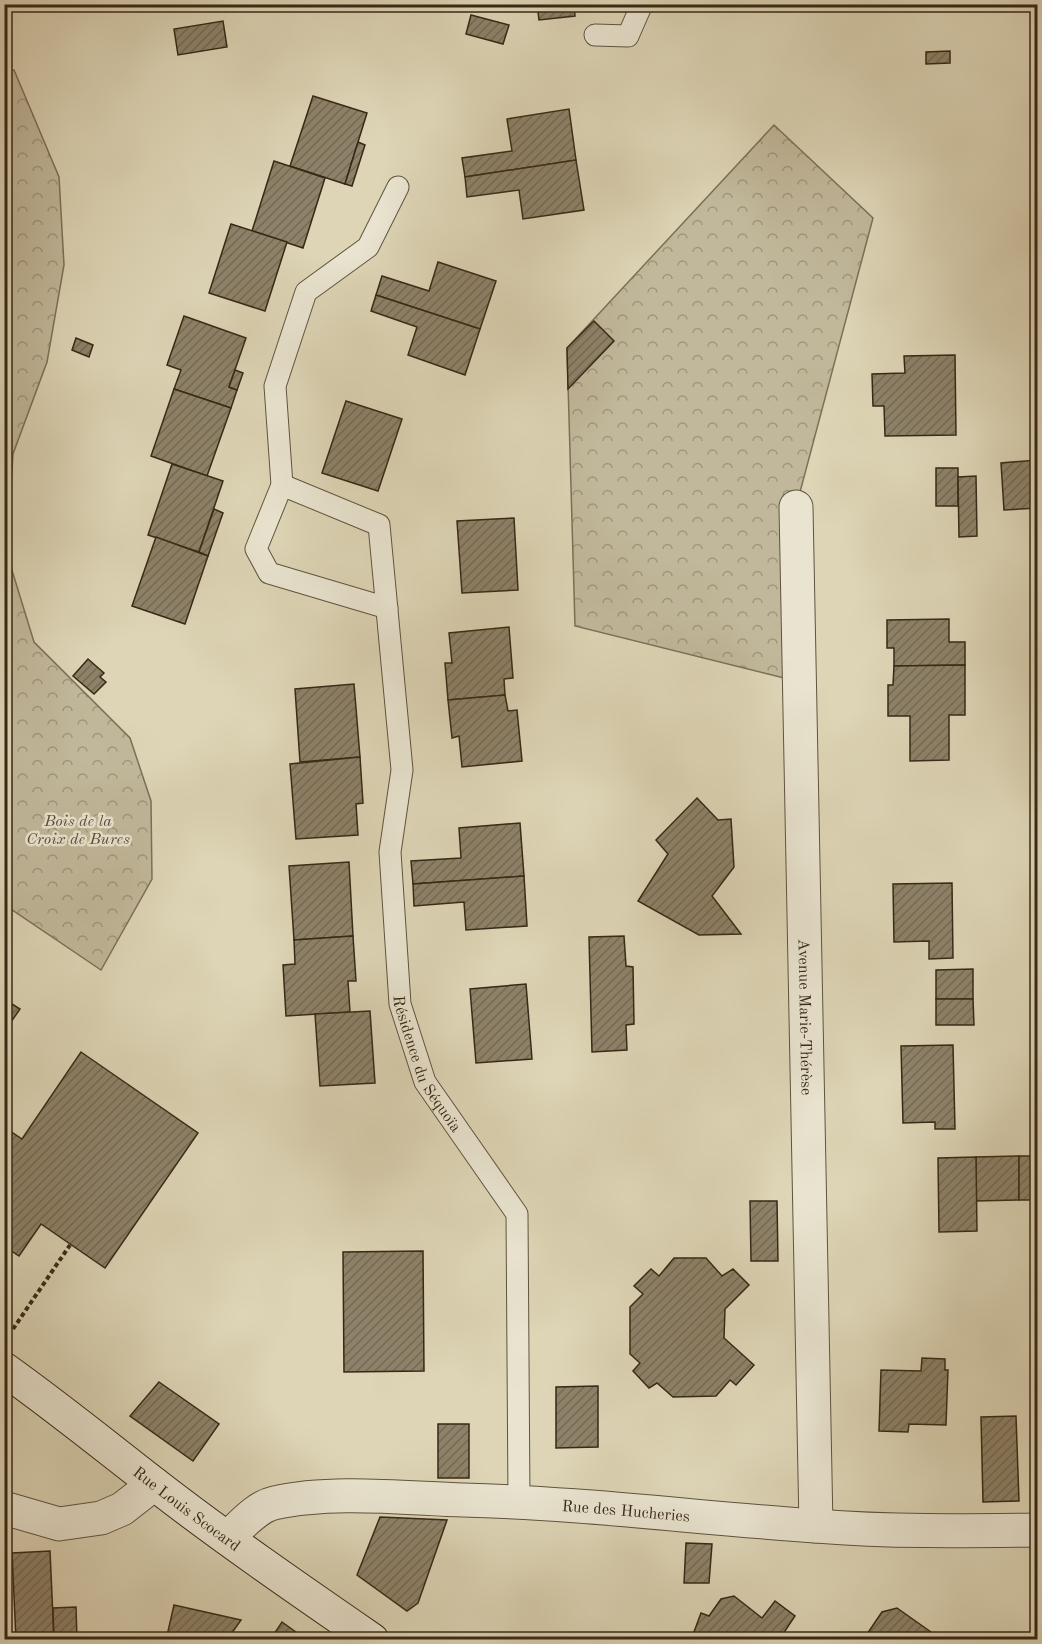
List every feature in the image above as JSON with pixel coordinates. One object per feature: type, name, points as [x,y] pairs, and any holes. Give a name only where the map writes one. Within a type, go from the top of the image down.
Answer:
[{"type":"street","name":"Avenue Marie-Thérèse","points":[[796,507],[816,1526]]},
{"type":"street","name":"Rue Louis Scocard","points":[[4,1370],[62,1410],[154,1484],[227,1538],[372,1640]]},
{"type":"street","points":[[4,1508],[59,1524],[101,1518],[122,1509],[154,1484]]},
{"type":"street","name":"Rue des Hucheries","points":[[227,1538],[254,1514],[271,1503],[321,1496],[519,1501],[816,1526],[919,1531],[1038,1530]]},
{"type":"lane","points":[[595,35],[628,36],[642,4]]},
{"type":"lane","points":[[387,608],[269,573],[256,549],[282,485],[275,386],[306,292],[368,247],[398,187]]},
{"type":"lane","name":"Résidence du Séquoïa","points":[[282,485],[379,525],[402,770],[390,852],[400,1004],[425,1082],[517,1214],[519,1501]]},
{"type":"path","points":[[11,1333],[70,1245]]},
{"type":"green space","name":"Bois de la Croix de Bures","points":[[14,70],[59,177],[64,265],[47,362],[13,454],[7,554],[34,642],[130,738],[151,801],[152,879],[101,970],[5,905],[4,71]]},
{"type":"green space","points":[[774,125],[873,218],[796,507],[800,682],[575,626],[567,348]]},
{"type":"building","points":[[416,4],[440,4],[439,9]]},
{"type":"building","points":[[537,4],[574,4],[575,16],[539,20]]},
{"type":"building","points":[[471,15],[509,25],[503,44],[466,34]]},
{"type":"building","points":[[223,21],[227,47],[178,55],[174,29]]},
{"type":"building","points":[[950,51],[950,63],[926,64],[926,52]]},
{"type":"building","points":[[313,96],[367,113],[345,184],[290,166]]},
{"type":"building","points":[[569,109],[576,160],[465,177],[462,158],[512,151],[507,119]]},
{"type":"building","points":[[358,142],[365,145],[352,186],[345,184]]},
{"type":"building","points":[[576,160],[584,210],[523,219],[519,190],[467,197],[465,177]]},
{"type":"building","points":[[274,161],[325,178],[303,248],[252,231]]},
{"type":"building","points":[[231,224],[287,242],[265,311],[209,293]]},
{"type":"building","points":[[438,262],[496,281],[480,329],[376,295],[382,276],[429,291]]},
{"type":"building","points":[[376,295],[480,329],[465,375],[408,355],[417,327],[371,311]]},
{"type":"building","points":[[184,316],[246,338],[229,387],[237,390],[231,408],[174,389],[181,370],[167,365]]},
{"type":"building","points":[[594,321],[614,341],[568,389],[567,348]]},
{"type":"building","points":[[76,338],[93,345],[89,357],[72,350]]},
{"type":"building","points":[[955,355],[956,435],[885,436],[884,406],[873,406],[872,374],[905,373],[904,356]]},
{"type":"building","points":[[235,370],[243,373],[237,390],[229,387]]},
{"type":"building","points":[[174,389],[231,408],[207,476],[151,456]]},
{"type":"building","points":[[346,401],[402,419],[378,491],[322,473]]},
{"type":"building","points":[[1038,460],[1038,508],[1004,510],[1001,463]]},
{"type":"building","points":[[172,464],[223,481],[199,552],[148,535]]},
{"type":"building","points":[[936,468],[958,468],[958,506],[936,506]]},
{"type":"building","points":[[976,476],[977,536],[959,537],[958,477]]},
{"type":"building","points":[[214,509],[223,513],[208,556],[199,552]]},
{"type":"building","points":[[514,518],[518,590],[462,593],[457,521]]},
{"type":"building","points":[[156,537],[208,556],[185,624],[132,606]]},
{"type":"building","points":[[949,619],[949,642],[965,642],[965,665],[894,666],[894,648],[887,648],[887,620]]},
{"type":"building","points":[[509,627],[513,678],[504,679],[505,695],[448,700],[445,663],[452,663],[449,633]]},
{"type":"building","points":[[88,659],[104,673],[100,677],[106,682],[94,694],[73,676]]},
{"type":"building","points":[[965,665],[965,715],[949,715],[949,760],[910,761],[910,716],[888,716],[888,685],[893,685],[894,666]]},
{"type":"building","points":[[354,684],[360,757],[300,762],[295,689]]},
{"type":"building","points":[[505,695],[508,711],[517,710],[522,761],[462,767],[459,736],[452,738],[448,700]]},
{"type":"building","points":[[360,757],[363,803],[356,804],[358,835],[296,839],[290,764]]},
{"type":"building","points":[[697,798],[718,820],[731,819],[734,867],[712,896],[741,934],[699,935],[638,901],[668,854],[656,840]]},
{"type":"building","points":[[520,823],[524,876],[413,884],[411,861],[461,858],[459,828]]},
{"type":"building","points":[[349,862],[353,936],[294,940],[289,866]]},
{"type":"building","points":[[524,876],[527,926],[466,930],[464,902],[414,906],[413,884]]},
{"type":"building","points":[[952,883],[953,958],[929,959],[929,941],[894,942],[893,884]]},
{"type":"building","points":[[353,936],[356,981],[348,981],[350,1012],[286,1016],[283,965],[295,964],[294,940]]},
{"type":"building","points":[[624,936],[626,966],[633,967],[634,1024],[626,1025],[627,1050],[592,1052],[589,937]]},
{"type":"building","points":[[973,969],[973,999],[936,999],[936,970]]},
{"type":"building","points":[[526,984],[532,1059],[476,1063],[470,989]]},
{"type":"building","points":[[4,999],[20,1009],[4,1032]]},
{"type":"building","points":[[936,999],[973,999],[974,1025],[936,1025]]},
{"type":"building","points":[[370,1011],[375,1083],[320,1086],[315,1014]]},
{"type":"building","points":[[953,1045],[955,1129],[935,1129],[935,1122],[903,1123],[901,1046]]},
{"type":"building","points":[[81,1052],[198,1133],[105,1268],[41,1224],[19,1256],[4,1246],[4,1127],[22,1139]]},
{"type":"building","points":[[1019,1156],[1019,1200],[976,1201],[976,1157]]},
{"type":"building","points":[[1019,1156],[1038,1156],[1038,1200],[1019,1200]]},
{"type":"building","points":[[976,1157],[977,1231],[939,1232],[938,1158]]},
{"type":"building","points":[[750,1201],[777,1201],[778,1261],[751,1261]]},
{"type":"building","points":[[423,1251],[424,1371],[344,1372],[343,1252]]},
{"type":"building","points":[[674,1258],[706,1258],[722,1276],[733,1269],[749,1285],[725,1309],[724,1338],[754,1365],[736,1385],[730,1380],[716,1396],[673,1397],[657,1383],[649,1388],[633,1371],[640,1363],[630,1354],[630,1307],[643,1294],[634,1286],[651,1269],[659,1276]]},
{"type":"building","points":[[922,1358],[945,1359],[945,1370],[948,1370],[946,1425],[909,1424],[908,1432],[879,1431],[881,1370],[921,1371]]},
{"type":"building","points":[[159,1382],[219,1424],[193,1461],[130,1416]]},
{"type":"building","points":[[598,1386],[598,1447],[556,1448],[556,1387]]},
{"type":"building","points":[[1036,1412],[1038,1412],[1038,1502],[1037,1502]]},
{"type":"building","points":[[1016,1416],[1019,1501],[983,1502],[981,1417]]},
{"type":"building","points":[[438,1424],[469,1424],[469,1478],[438,1478]]},
{"type":"building","points":[[380,1517],[447,1520],[418,1603],[407,1611],[357,1575]]},
{"type":"building","points":[[686,1543],[712,1544],[709,1583],[684,1583]]},
{"type":"building","points":[[50,1551],[54,1640],[16,1640],[12,1553]]},
{"type":"building","points":[[734,1596],[762,1618],[775,1601],[795,1616],[779,1640],[691,1640],[701,1613],[709,1616],[721,1599]]},
{"type":"building","points":[[174,1605],[241,1620],[227,1640],[166,1640]]},
{"type":"building","points":[[76,1607],[77,1640],[54,1640],[53,1608]]},
{"type":"building","points":[[897,1608],[938,1637],[937,1640],[863,1640],[882,1612]]},
{"type":"building","points":[[282,1622],[307,1640],[270,1640]]}]
